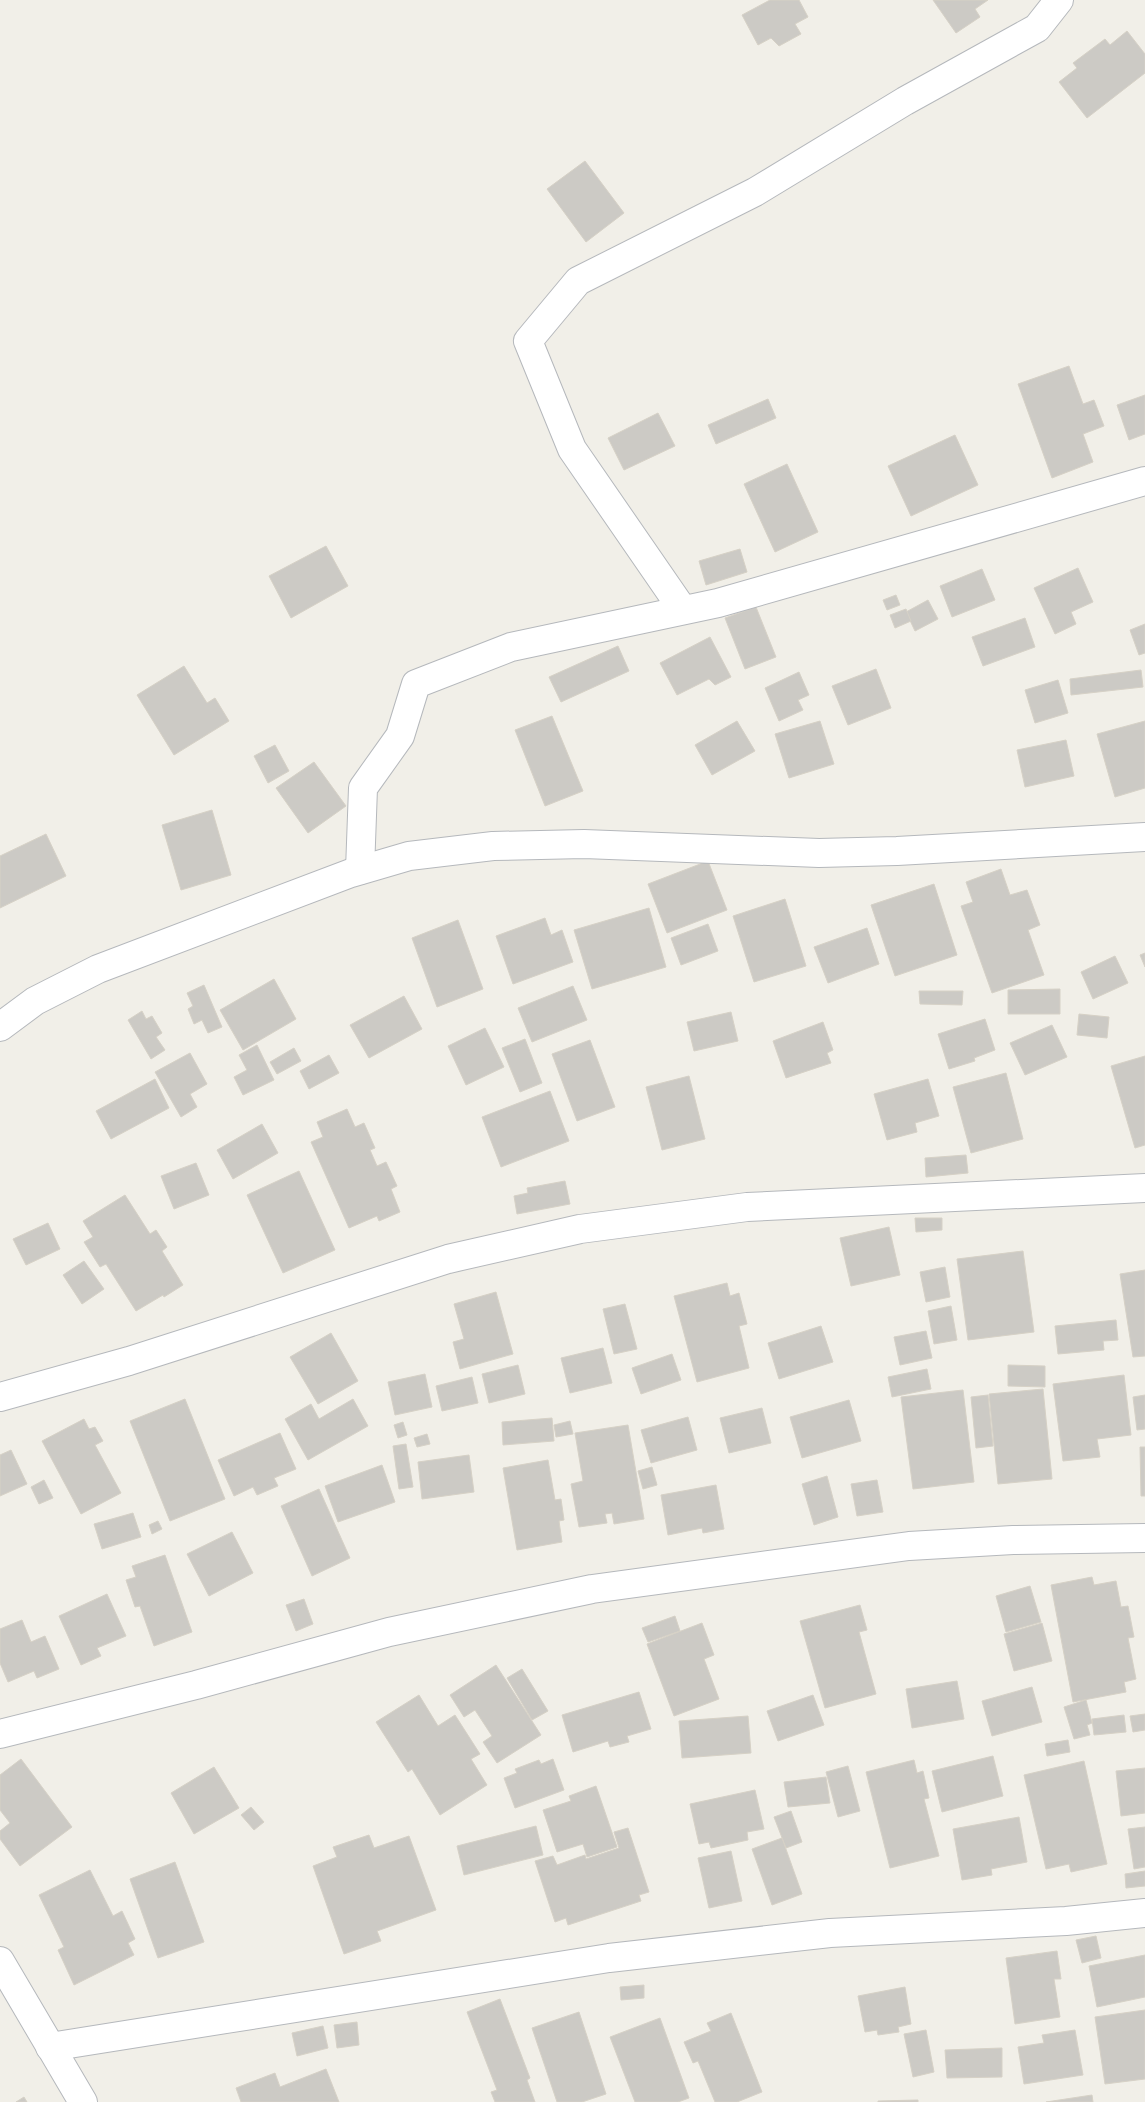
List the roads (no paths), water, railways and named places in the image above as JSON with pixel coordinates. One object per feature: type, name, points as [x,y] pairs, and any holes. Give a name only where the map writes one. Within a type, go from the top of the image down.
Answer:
[{"type":"street","points":[[682,610],[572,449],[528,341],[578,281],[756,192],[905,101],[1037,28],[1059,0]]},
{"type":"street","points":[[360,870],[363,788],[400,736],[416,684],[511,647],[718,603],[1145,481]]},
{"type":"street","points":[[0,1028],[35,1001],[98,969],[360,870],[409,856],[493,846],[584,844],[819,853],[897,851],[1145,836]]},
{"type":"street","points":[[0,1397],[129,1361],[448,1259],[580,1229],[747,1207],[1145,1188]]},
{"type":"street","points":[[0,1734],[196,1685],[389,1632],[592,1589],[909,1546],[1013,1540],[1145,1538]]},
{"type":"street","points":[[50,2046],[609,1958],[830,1933],[1066,1921],[1145,1913]]},
{"type":"street","points":[[0,1961],[83,2102]]}]
